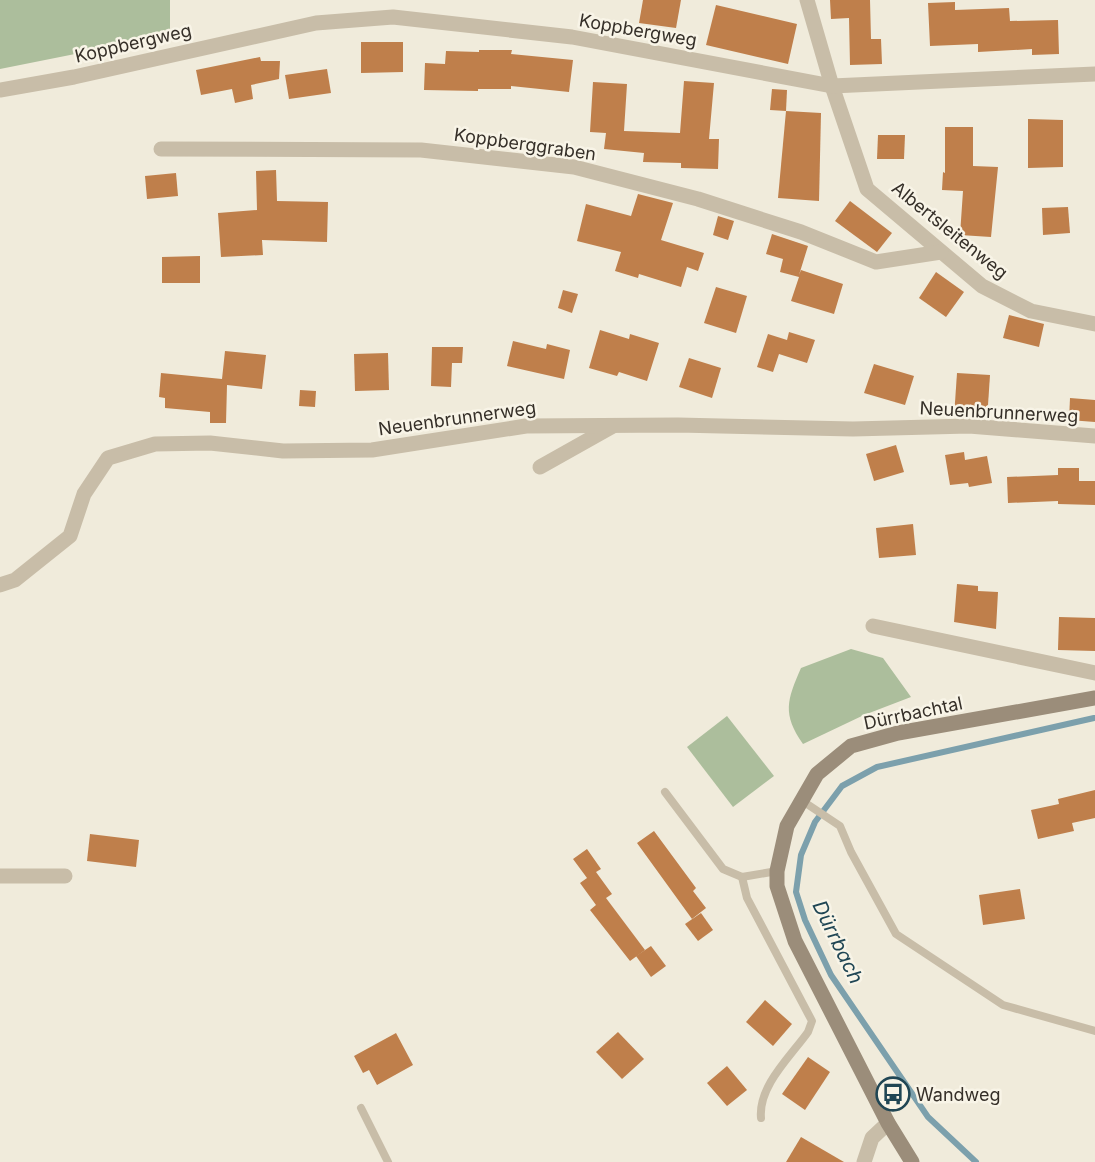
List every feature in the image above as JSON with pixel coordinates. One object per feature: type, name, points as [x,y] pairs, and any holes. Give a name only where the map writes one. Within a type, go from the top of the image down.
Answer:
[{"type":"street","name":"Albertsleitenweg","points":[[807,0],[832,86],[867,189],[982,286],[1031,311],[1095,324]]},
{"type":"street","name":"Koppbergweg","points":[[0,90],[74,77],[316,23],[393,17],[572,37],[832,86],[1095,74]]},
{"type":"street","name":"Koppberggraben","points":[[161,149],[421,150],[574,166],[698,199],[801,232],[876,262],[941,252]]},
{"type":"street","name":"Neuenbrunnerweg","points":[[0,585],[15,580],[70,537],[84,494],[108,458],[155,444],[210,443],[283,451],[372,450],[526,426],[614,425],[853,429],[969,426],[1095,436]]},
{"type":"street","points":[[540,467],[614,425]]},
{"type":"street","points":[[873,626],[1095,674]]},
{"type":"street","name":"Dürrbachtal","points":[[912,1162],[888,1123],[795,941],[777,886],[777,871],[786,826],[817,774],[851,747],[898,733],[1095,698]]},
{"type":"street","points":[[0,876],[65,876]]},
{"type":"street","points":[[864,1162],[872,1138],[888,1123]]},
{"type":"lane","points":[[665,792],[723,869],[742,877],[777,871]]},
{"type":"lane","points":[[801,800],[840,826],[851,852],[896,934],[1003,1005],[1095,1031]]},
{"type":"lane","points":[[742,877],[747,898],[812,1021],[808,1032],[766,1091],[760,1107],[761,1118]]},
{"type":"lane","points":[[361,1108],[388,1162]]},
{"type":"green space","points":[[0,0],[170,0],[170,35],[0,69]]},
{"type":"green space","points":[[851,649],[883,658],[911,697],[864,715],[803,744],[789,715],[792,689],[801,668]]},
{"type":"green space","points":[[727,716],[774,776],[733,807],[687,747]]},
{"type":"building","points":[[643,0],[681,0],[676,28],[639,23]]},
{"type":"building","points":[[830,0],[870,0],[871,39],[881,39],[882,64],[850,65],[849,18],[831,19]]},
{"type":"building","points":[[955,2],[955,10],[1009,8],[1010,21],[1058,20],[1059,54],[1032,55],[1032,49],[978,52],[978,44],[930,46],[928,3]]},
{"type":"building","points":[[716,5],[797,24],[788,64],[706,45]]},
{"type":"building","points":[[361,42],[403,42],[403,72],[361,73]]},
{"type":"building","points":[[479,50],[512,50],[511,54],[573,60],[569,92],[511,86],[511,89],[478,89],[478,91],[424,90],[425,63],[445,64],[446,51],[479,52]]},
{"type":"building","points":[[260,57],[261,61],[280,61],[279,79],[251,85],[253,99],[235,103],[232,89],[201,95],[196,70]]},
{"type":"building","points":[[327,69],[331,93],[289,99],[285,75]]},
{"type":"building","points":[[684,81],[714,83],[709,139],[719,139],[718,169],[681,168],[681,163],[643,162],[644,153],[604,149],[606,133],[590,132],[593,82],[627,84],[624,131],[680,133]]},
{"type":"building","points":[[772,89],[787,90],[786,111],[770,110]]},
{"type":"building","points":[[786,111],[821,113],[819,201],[778,198]]},
{"type":"building","points":[[1028,119],[1063,120],[1063,167],[1028,168]]},
{"type":"building","points":[[945,127],[973,127],[973,166],[998,167],[991,237],[960,235],[963,191],[942,190],[943,172],[945,173]]},
{"type":"building","points":[[878,135],[905,135],[904,159],[877,159]]},
{"type":"building","points":[[276,170],[277,201],[328,202],[327,242],[262,240],[263,255],[221,257],[218,213],[257,210],[256,171]]},
{"type":"building","points":[[176,173],[178,196],[147,199],[145,176]]},
{"type":"building","points":[[638,194],[673,203],[661,240],[704,253],[698,271],[687,267],[681,287],[639,274],[638,278],[615,271],[621,252],[577,241],[586,204],[631,216]]},
{"type":"building","points":[[850,201],[892,233],[877,252],[835,221]]},
{"type":"building","points":[[1068,207],[1070,233],[1043,235],[1042,208]]},
{"type":"building","points":[[718,216],[734,221],[728,240],[713,235]]},
{"type":"building","points":[[772,234],[808,246],[799,275],[801,270],[843,284],[834,314],[791,301],[799,277],[780,272],[783,259],[766,254]]},
{"type":"building","points":[[200,256],[200,283],[162,283],[162,257]]},
{"type":"building","points":[[936,272],[964,292],[946,317],[919,298]]},
{"type":"building","points":[[716,287],[747,296],[736,333],[704,323]]},
{"type":"building","points":[[563,290],[578,294],[572,313],[558,308]]},
{"type":"building","points":[[1009,315],[1044,324],[1039,347],[1003,338]]},
{"type":"building","points":[[600,330],[629,339],[630,334],[659,343],[647,381],[619,372],[617,376],[589,368]]},
{"type":"building","points":[[789,332],[815,340],[807,363],[779,354],[773,372],[757,367],[768,334],[787,340]]},
{"type":"building","points":[[513,341],[546,349],[547,344],[570,350],[564,379],[507,366]]},
{"type":"building","points":[[432,347],[463,347],[462,363],[452,363],[451,387],[431,386]]},
{"type":"building","points":[[225,351],[266,355],[262,389],[227,385],[226,423],[210,423],[210,412],[165,408],[165,398],[159,397],[161,373],[222,379]]},
{"type":"building","points":[[388,353],[389,390],[355,391],[354,354]]},
{"type":"building","points":[[689,358],[721,368],[712,398],[679,387]]},
{"type":"building","points":[[874,364],[914,376],[905,405],[864,393]]},
{"type":"building","points":[[957,373],[990,375],[988,405],[973,417],[954,417]]},
{"type":"building","points":[[300,390],[316,391],[315,407],[299,406]]},
{"type":"building","points":[[1070,398],[1095,400],[1095,422],[1069,420]]},
{"type":"building","points":[[896,445],[904,472],[874,481],[866,454]]},
{"type":"building","points":[[964,452],[965,460],[987,456],[992,483],[969,487],[968,483],[950,485],[945,455]]},
{"type":"building","points":[[1058,468],[1079,468],[1079,481],[1095,481],[1095,505],[1058,504],[1058,501],[1008,503],[1007,477],[1058,475]]},
{"type":"building","points":[[913,524],[916,555],[879,558],[876,528]]},
{"type":"building","points":[[957,584],[978,586],[978,591],[998,592],[996,629],[954,622]]},
{"type":"building","points":[[1059,617],[1095,618],[1095,651],[1058,650]]},
{"type":"building","points":[[1095,790],[1095,818],[1072,823],[1074,831],[1038,839],[1031,810],[1059,804],[1058,799]]},
{"type":"building","points":[[654,831],[696,888],[693,891],[706,908],[692,919],[637,843]]},
{"type":"building","points":[[90,834],[139,840],[136,867],[87,861]]},
{"type":"building","points":[[587,849],[601,869],[596,872],[612,894],[606,898],[645,950],[630,961],[590,910],[596,905],[580,883],[587,878],[573,859]]},
{"type":"building","points":[[1020,889],[1025,919],[983,925],[979,895]]},
{"type":"building","points":[[701,913],[713,930],[698,941],[685,924]]},
{"type":"building","points":[[651,946],[666,966],[651,977],[636,956]]},
{"type":"building","points":[[765,1000],[792,1024],[773,1046],[746,1022]]},
{"type":"building","points":[[618,1032],[644,1059],[622,1079],[596,1052]]},
{"type":"building","points":[[396,1033],[413,1065],[377,1085],[369,1070],[363,1073],[354,1056]]},
{"type":"building","points":[[808,1057],[830,1072],[805,1110],[782,1094]]},
{"type":"building","points":[[727,1066],[747,1090],[727,1106],[707,1083]]},
{"type":"building","points":[[801,1137],[844,1162],[786,1162]]},
{"type":"waterway","name":"Dürrbach","points":[[976,1162],[928,1117],[831,975],[805,920],[796,892],[801,855],[815,822],[842,786],[877,767],[1094,718]]},
{"type":"place","name":"Wandweg","points":[[893,1094]]}]
